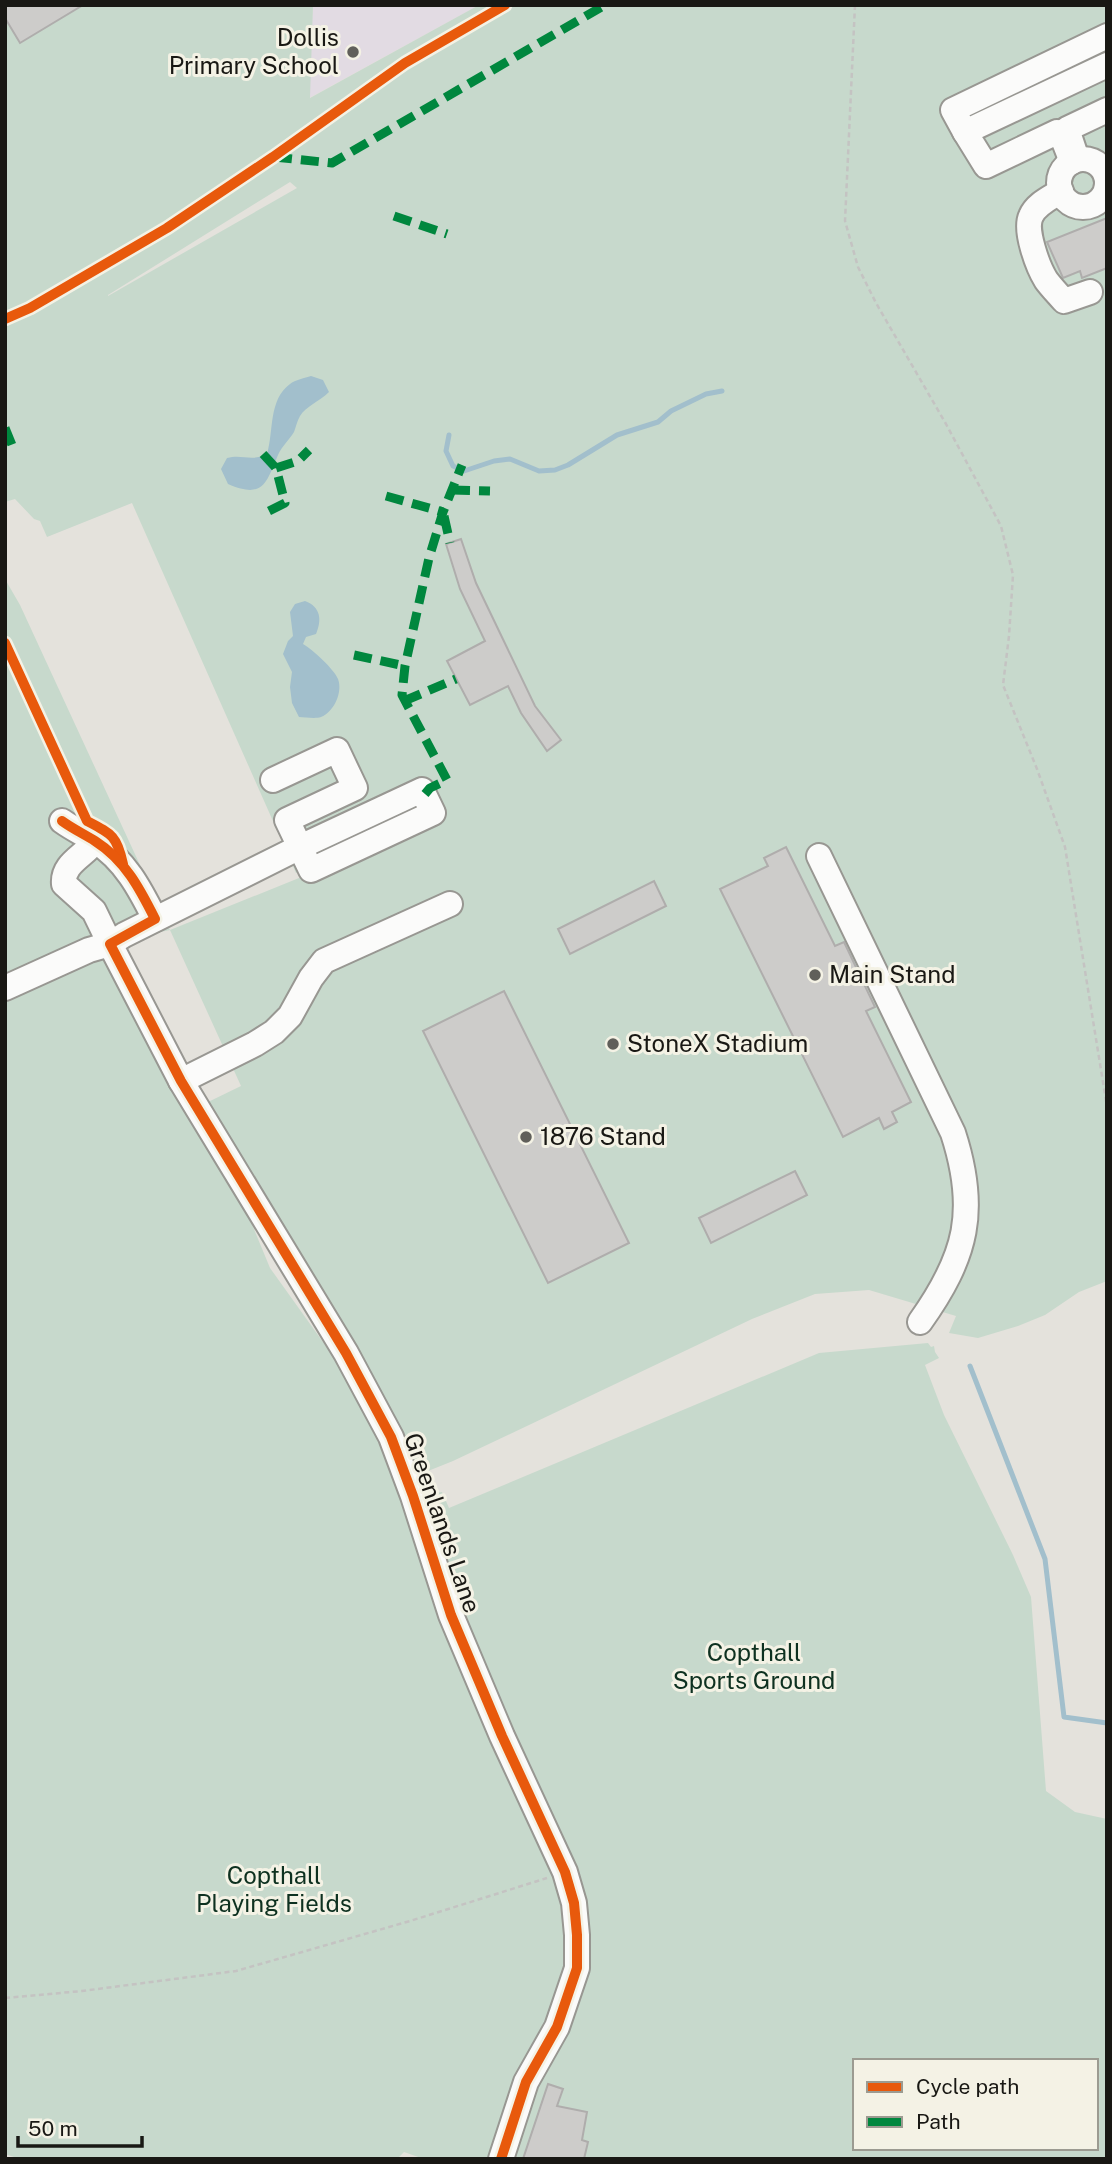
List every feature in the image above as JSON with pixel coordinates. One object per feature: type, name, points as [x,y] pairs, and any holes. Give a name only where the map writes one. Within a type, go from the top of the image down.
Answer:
[{"type":"street","points":[[1075,161],[1057,132],[986,166],[953,110],[1107,36]]},
{"type":"street","points":[[965,132],[1107,65]]},
{"type":"street","points":[[1075,161],[1067,128],[1107,110]]},
{"type":"street","points":[[1075,161],[1094,162],[1106,173],[1106,189],[1097,202],[1074,205],[1061,191],[1061,173],[1075,161]]},
{"type":"street","points":[[1061,191],[1037,206],[1030,217],[1029,228],[1037,260],[1046,281],[1064,301],[1090,292]]},
{"type":"street","points":[[273,780],[337,750],[368,816]]},
{"type":"street","points":[[5,988],[89,950],[110,944],[155,919],[300,848],[422,790],[433,813],[311,870],[300,848],[287,820],[355,788]]},
{"type":"street","points":[[62,821],[76,832],[95,841],[124,864],[155,919]]},
{"type":"street","name":"Greenlands Lane","points":[[95,841],[66,868],[63,875],[64,884],[94,911],[181,1081],[346,1353],[391,1437],[451,1615],[502,1737],[565,1872],[574,1903],[577,1968],[556,2027],[526,2082],[501,2159]]},
{"type":"street","points":[[819,856],[953,1133],[962,1161],[967,1191],[966,1222],[959,1251],[948,1279],[920,1322]]},
{"type":"street","points":[[181,1081],[256,1044],[274,1032],[290,1016],[311,978],[324,961],[450,904]]},
{"type":"path","points":[[855,5],[845,221],[858,267],[876,303],[1001,526],[1013,575],[1003,685],[1065,847],[1107,1107]]},
{"type":"path","points":[[5,1998],[82,1992],[236,1970],[410,1921],[565,1872]]},
{"type":"shaded area","name":"Dollis Primary School","points":[[313,5],[479,5],[309,98]]},
{"type":"green space","points":[[5,5],[313,5],[310,98],[479,5],[1107,5],[1107,1281],[1079,1292],[1045,1315],[978,1338],[949,1333],[956,1316],[869,1290],[815,1294],[752,1319],[453,1461],[418,1475],[375,1380],[206,1103],[241,1086],[170,930],[299,878],[421,822],[296,873],[132,503],[47,537],[40,521],[34,519],[15,499],[5,502]],"holes":[[[290,182],[297,188],[108,296]]]},
{"type":"green space","points":[[5,579],[20,605],[170,930],[120,940],[5,986]]},
{"type":"green space","points":[[107,957],[216,1137],[270,1268],[391,1437],[426,1502],[436,1493],[442,1492],[449,1508],[819,1353],[928,1343],[931,1347],[934,1346],[939,1358],[925,1365],[944,1415],[1031,1597],[1046,1791],[1075,1812],[1107,1819],[1107,2159],[424,2159],[404,2152],[397,2159],[20,2159],[5,2154],[5,997]]},
{"type":"water","points":[[311,376],[323,380],[329,392],[300,416],[266,481],[262,486],[249,490],[228,484],[221,469],[227,458],[267,454],[278,399],[290,384]]},
{"type":"water","points":[[305,601],[317,610],[319,624],[316,634],[306,637],[303,644],[328,665],[339,684],[333,706],[319,718],[299,717],[292,703],[292,672],[283,654],[293,636],[290,612],[295,604]]},
{"type":"building","points":[[5,5],[83,5],[20,43],[5,18]]},
{"type":"building","points":[[1107,218],[1107,268],[1082,278],[1080,271],[1063,278],[1047,242]]},
{"type":"building","points":[[461,539],[476,583],[535,706],[561,740],[547,751],[521,713],[508,686],[470,705],[447,661],[485,641],[460,589],[446,544]]},
{"type":"building","name":"Main Stand","points":[[786,847],[835,946],[844,942],[875,1007],[866,1011],[911,1102],[892,1112],[897,1122],[884,1129],[879,1118],[843,1137],[720,889],[768,866],[764,858]]},
{"type":"building","points":[[654,881],[666,906],[570,954],[558,929]]},
{"type":"building","name":"1876 Stand","points":[[504,991],[629,1243],[548,1283],[423,1031]]},
{"type":"building","points":[[795,1171],[807,1195],[711,1243],[699,1218]]},
{"type":"building","points":[[548,2084],[563,2089],[557,2106],[587,2112],[582,2140],[588,2142],[584,2159],[523,2159]]},
{"type":"waterway","points":[[449,435],[446,451],[453,466],[464,471],[494,461],[510,459],[539,471],[555,470],[617,435],[658,422],[671,411],[706,394],[722,391]]},
{"type":"waterway","points":[[970,1366],[1045,1559],[1064,1717],[1107,1723]]},
{"type":"marked path","points":[[274,157],[332,163],[605,5]]},
{"type":"marked path","points":[[394,216],[447,234]]},
{"type":"marked path","points":[[5,428],[14,450]]},
{"type":"marked path","points":[[269,511],[285,503],[276,468],[298,461],[309,450]]},
{"type":"marked path","points":[[263,454],[276,468]]},
{"type":"marked path","points":[[425,794],[430,788],[447,780],[402,695],[405,666],[429,558],[443,512],[462,465]]},
{"type":"marked path","points":[[452,490],[490,491]]},
{"type":"marked path","points":[[386,496],[443,512]]},
{"type":"marked path","points":[[444,516],[450,543]]},
{"type":"marked path","points":[[354,655],[405,666]]},
{"type":"marked path","points":[[404,701],[456,679]]},
{"type":"cycle path","points":[[5,319],[30,308],[167,228],[405,63],[505,5]]},
{"type":"cycle path","points":[[5,643],[87,821],[112,837],[123,864]]},
{"type":"cycle path","points":[[62,821],[115,857],[137,886],[155,919],[110,944],[181,1081],[346,1353],[391,1437],[451,1615],[502,1736],[565,1872],[574,1903],[577,1968],[557,2027],[526,2082],[501,2159]]},
{"type":"place","name":"Dollis Primary School","points":[[353,52]]},
{"type":"place","name":"Main Stand","points":[[815,975]]},
{"type":"place","name":"StoneX Stadium","points":[[613,1044]]},
{"type":"place","name":"1876 Stand","points":[[526,1137]]},
{"type":"park label","name":"Copthall Sports Ground","points":[[754,1667]]},
{"type":"park label","name":"Copthall Playing Fields","points":[[274,1890]]}]
